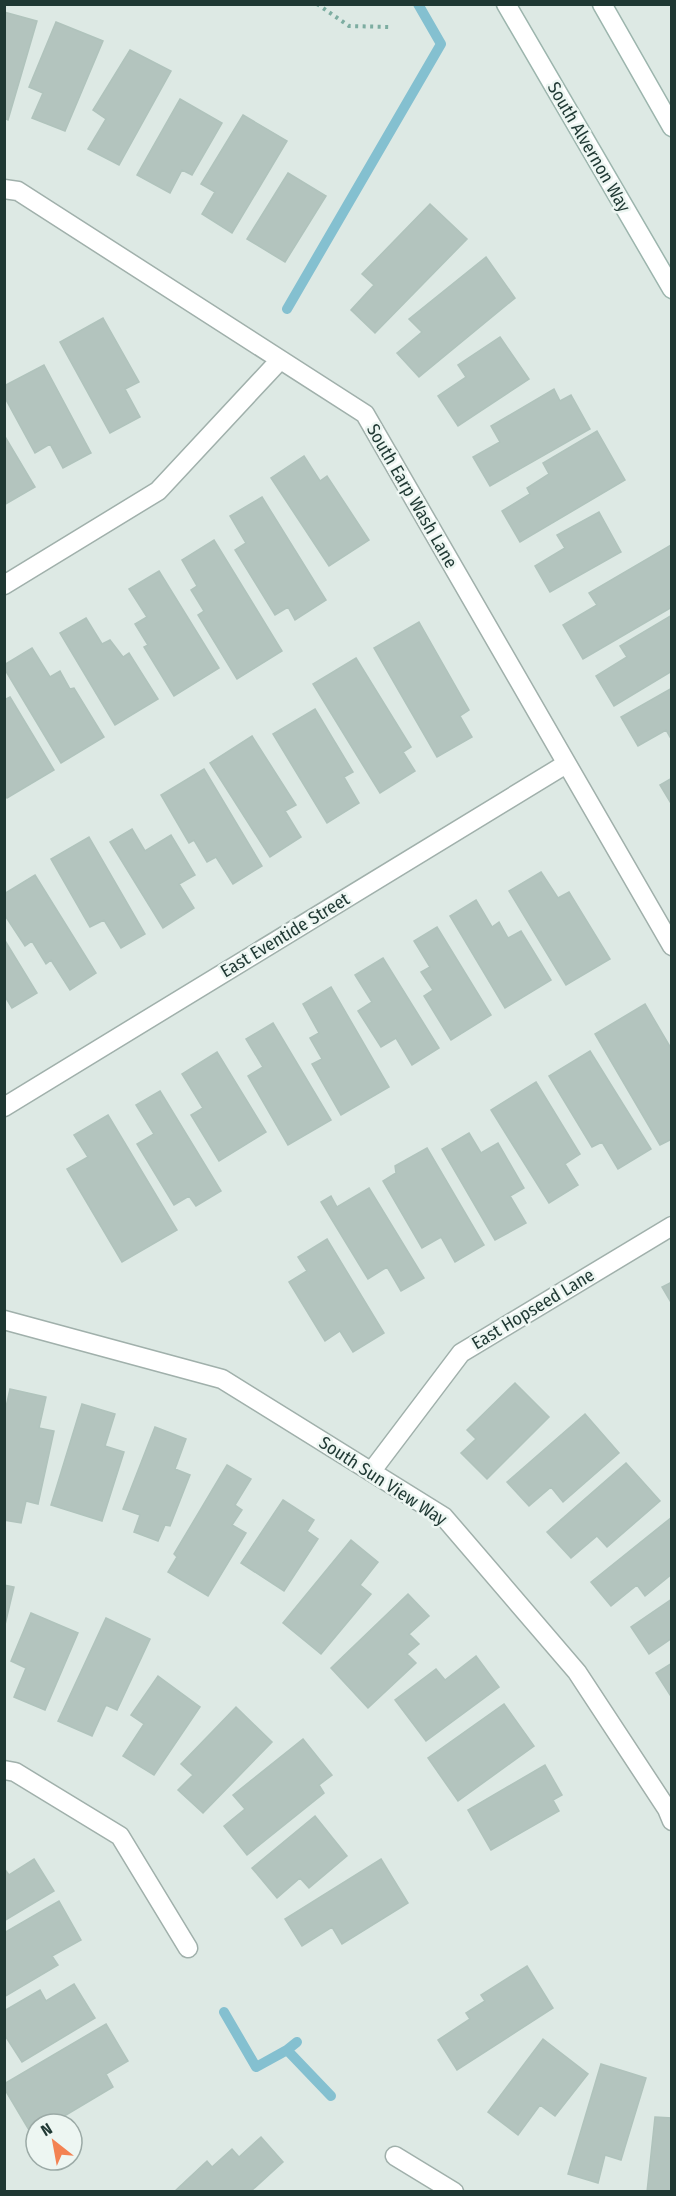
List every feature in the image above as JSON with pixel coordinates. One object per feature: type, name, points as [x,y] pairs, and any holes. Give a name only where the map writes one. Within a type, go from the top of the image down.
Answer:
[{"type":"street","name":"South Alvernon Way","points":[[506,4],[672,289]]},
{"type":"street","points":[[602,4],[672,127]]},
{"type":"street","name":"South Earp Wash Lane","points":[[4,189],[18,191],[366,414],[672,946]]},
{"type":"street","points":[[4,585],[158,491],[280,360]]},
{"type":"street","name":"East Eventide Street","points":[[4,1107],[566,764]]},
{"type":"street","name":"East Hopseed Lane","points":[[371,1472],[461,1353],[672,1226]]},
{"type":"street","name":"South Sun View Way","points":[[4,1320],[222,1378],[444,1517],[578,1672],[670,1813]]},
{"type":"street","points":[[4,1770],[15,1772],[120,1836],[188,1948]]},
{"type":"street","points":[[395,2156],[454,2192]]},
{"type":"path","points":[[317,4],[349,26],[390,27]]},
{"type":"building","points":[[4,12],[37,21],[8,120],[4,118]]},
{"type":"building","points":[[56,22],[103,41],[65,131],[32,118],[43,93],[29,87]]},
{"type":"building","points":[[130,50],[171,71],[119,165],[88,149],[106,119],[93,110]]},
{"type":"building","points":[[180,99],[222,123],[192,175],[182,170],[170,193],[137,175]]},
{"type":"building","points":[[243,115],[287,141],[232,233],[202,214],[215,192],[201,184]]},
{"type":"building","points":[[288,173],[326,196],[285,262],[247,239]]},
{"type":"building","points":[[430,204],[467,239],[375,333],[351,310],[374,285],[362,274]]},
{"type":"building","points":[[486,257],[515,298],[419,377],[397,353],[422,332],[409,319]]},
{"type":"building","points":[[103,318],[139,382],[125,389],[140,417],[110,433],[60,342]]},
{"type":"building","points":[[500,337],[529,379],[458,426],[438,396],[466,377],[458,365]]},
{"type":"building","points":[[44,365],[91,453],[63,468],[50,444],[35,453],[4,396],[4,386]]},
{"type":"building","points":[[554,389],[560,401],[571,395],[590,429],[490,486],[473,457],[500,442],[491,426]]},
{"type":"building","points":[[597,431],[625,480],[520,542],[502,511],[530,494],[527,488],[549,474],[543,463]]},
{"type":"building","points":[[4,435],[35,487],[4,505]]},
{"type":"building","points":[[304,456],[320,481],[327,476],[369,540],[329,566],[271,478]]},
{"type":"building","points":[[262,497],[326,600],[295,620],[288,607],[275,615],[235,550],[246,543],[230,516]]},
{"type":"building","points":[[599,512],[621,552],[550,592],[535,566],[565,548],[557,535]]},
{"type":"building","points":[[214,540],[282,651],[237,679],[198,615],[204,611],[191,590],[197,586],[182,560]]},
{"type":"building","points":[[671,545],[672,607],[583,659],[563,625],[597,605],[589,593]]},
{"type":"building","points":[[159,571],[219,668],[174,696],[144,647],[148,645],[135,624],[147,617],[129,589]]},
{"type":"building","points":[[672,615],[672,671],[614,706],[596,676],[627,657],[620,646]]},
{"type":"building","points":[[86,618],[102,644],[110,640],[123,657],[129,653],[158,699],[115,725],[60,633]]},
{"type":"building","points":[[419,622],[469,710],[460,716],[472,737],[437,757],[374,648]]},
{"type":"building","points":[[32,648],[50,677],[60,671],[70,689],[74,688],[104,737],[61,763],[4,668],[4,665]]},
{"type":"building","points":[[356,658],[411,747],[403,752],[415,771],[380,793],[313,684]]},
{"type":"building","points":[[672,688],[672,736],[670,737],[666,730],[638,746],[621,717]]},
{"type":"building","points":[[10,697],[54,770],[7,798],[4,794],[4,700]]},
{"type":"building","points":[[315,709],[353,772],[344,777],[359,803],[327,823],[273,734]]},
{"type":"building","points":[[252,736],[296,805],[285,811],[301,837],[270,857],[210,763]]},
{"type":"building","points":[[204,769],[262,866],[233,884],[216,857],[207,862],[194,840],[189,843],[161,795]]},
{"type":"building","points":[[672,778],[672,805],[660,785]]},
{"type":"building","points":[[132,829],[145,851],[171,835],[195,875],[179,884],[194,908],[163,928],[110,842]]},
{"type":"building","points":[[89,837],[145,934],[121,948],[104,920],[90,927],[51,859]]},
{"type":"building","points":[[541,872],[558,898],[569,892],[610,959],[566,985],[509,891]]},
{"type":"building","points":[[35,875],[96,973],[70,990],[51,960],[46,964],[32,941],[25,946],[4,914],[4,894]]},
{"type":"building","points":[[476,900],[492,927],[499,922],[508,938],[521,931],[551,980],[505,1008],[450,916]]},
{"type":"building","points":[[437,927],[491,1015],[451,1040],[424,996],[433,990],[421,972],[430,967],[414,941]]},
{"type":"building","points":[[4,939],[37,993],[12,1008],[4,995]]},
{"type":"building","points":[[383,958],[439,1048],[412,1065],[396,1038],[381,1047],[358,1011],[372,1002],[355,975]]},
{"type":"building","points":[[331,987],[389,1087],[341,1115],[312,1064],[322,1059],[310,1038],[319,1033],[303,1004]]},
{"type":"building","points":[[645,1004],[672,1050],[672,1139],[660,1145],[595,1034]]},
{"type":"building","points":[[273,1023],[331,1120],[288,1145],[248,1076],[263,1067],[246,1039]]},
{"type":"building","points":[[590,1051],[651,1149],[618,1169],[602,1142],[592,1147],[549,1076]]},
{"type":"building","points":[[217,1052],[266,1132],[219,1161],[191,1115],[203,1108],[182,1074]]},
{"type":"building","points":[[536,1082],[580,1154],[565,1164],[578,1185],[549,1203],[491,1110]]},
{"type":"building","points":[[160,1091],[221,1191],[196,1206],[189,1196],[174,1205],[137,1144],[154,1134],[136,1105]]},
{"type":"building","points":[[108,1115],[177,1230],[122,1262],[67,1169],[88,1157],[74,1135]]},
{"type":"building","points":[[469,1133],[481,1153],[498,1143],[524,1188],[510,1196],[526,1223],[495,1240],[442,1149]]},
{"type":"building","points":[[427,1148],[484,1245],[455,1262],[441,1237],[422,1248],[383,1181],[396,1173],[395,1166]]},
{"type":"building","points":[[369,1188],[424,1278],[401,1291],[387,1267],[368,1279],[321,1202],[331,1196],[337,1207]]},
{"type":"building","points":[[327,1239],[384,1333],[353,1352],[340,1331],[325,1341],[289,1282],[307,1271],[298,1257]]},
{"type":"building","points":[[672,1282],[672,1304],[662,1287]]},
{"type":"building","points":[[515,1383],[549,1417],[487,1479],[461,1453],[476,1439],[467,1430]]},
{"type":"building","points":[[10,1389],[46,1397],[39,1428],[54,1431],[38,1504],[26,1501],[21,1523],[4,1520],[4,1416]]},
{"type":"building","points":[[82,1404],[115,1414],[105,1446],[124,1452],[102,1521],[51,1505]]},
{"type":"building","points":[[585,1414],[619,1453],[563,1502],[551,1487],[529,1506],[507,1482]]},
{"type":"building","points":[[155,1427],[186,1439],[175,1469],[190,1475],[170,1526],[165,1525],[158,1541],[134,1532],[140,1515],[123,1509]]},
{"type":"building","points":[[626,1463],[660,1501],[607,1547],[597,1536],[571,1558],[547,1532]]},
{"type":"building","points":[[227,1465],[251,1479],[235,1505],[242,1510],[232,1525],[246,1533],[208,1596],[168,1572],[177,1557],[174,1554]]},
{"type":"building","points":[[283,1500],[314,1520],[307,1531],[318,1539],[284,1591],[241,1563]]},
{"type":"building","points":[[672,1517],[672,1574],[645,1596],[637,1585],[611,1606],[591,1582]]},
{"type":"building","points":[[351,1540],[378,1562],[360,1585],[371,1594],[321,1654],[283,1623]]},
{"type":"building","points":[[4,1585],[14,1587],[4,1629]]},
{"type":"building","points":[[408,1594],[429,1616],[409,1634],[419,1644],[407,1654],[416,1663],[368,1708],[331,1668]]},
{"type":"building","points":[[672,1599],[672,1638],[649,1654],[631,1627]]},
{"type":"building","points":[[31,1613],[78,1633],[45,1710],[14,1697],[26,1668],[11,1661]]},
{"type":"building","points":[[106,1618],[150,1639],[117,1710],[106,1705],[92,1736],[58,1721]]},
{"type":"building","points":[[476,1656],[499,1687],[426,1741],[395,1700],[436,1669],[445,1680]]},
{"type":"building","points":[[672,1663],[672,1698],[656,1673]]},
{"type":"building","points":[[158,1676],[200,1707],[154,1775],[123,1756],[144,1724],[131,1715]]},
{"type":"building","points":[[504,1704],[534,1746],[458,1801],[428,1758]]},
{"type":"building","points":[[236,1707],[272,1742],[203,1813],[178,1790],[193,1775],[181,1764]]},
{"type":"building","points":[[303,1739],[332,1775],[319,1785],[324,1793],[247,1855],[224,1826],[245,1809],[233,1795]]},
{"type":"building","points":[[545,1765],[562,1795],[553,1800],[559,1811],[491,1850],[468,1810]]},
{"type":"building","points":[[315,1816],[347,1856],[309,1888],[300,1878],[277,1898],[252,1868]]},
{"type":"building","points":[[34,1859],[54,1891],[4,1921],[4,1868],[9,1875]]},
{"type":"building","points":[[381,1859],[408,1903],[342,1944],[332,1927],[302,1946],[285,1919]]},
{"type":"building","points":[[59,1901],[81,1940],[52,1956],[58,1965],[4,1997],[4,1933]]},
{"type":"building","points":[[527,1966],[553,2008],[457,2070],[438,2040],[470,2019],[466,2013],[485,2001],[481,1995]]},
{"type":"building","points":[[74,1984],[95,2018],[22,2062],[4,2034],[4,2011],[40,1990],[46,2001]]},
{"type":"building","points":[[106,2024],[128,2061],[106,2074],[113,2087],[71,2112],[24,2112],[24,2122],[4,2088],[4,2084]]},
{"type":"building","points":[[543,2039],[588,2074],[555,2116],[540,2105],[518,2135],[488,2112]]},
{"type":"building","points":[[601,2064],[646,2078],[621,2160],[605,2155],[598,2183],[568,2174]]},
{"type":"building","points":[[655,2117],[672,2118],[672,2192],[647,2192]]},
{"type":"building","points":[[261,2137],[283,2162],[250,2192],[174,2192],[207,2161],[212,2167],[232,2149],[239,2157]]},
{"type":"waterway","points":[[287,309],[441,44],[418,4]]},
{"type":"waterway","points":[[224,2012],[256,2067],[287,2050]]},
{"type":"waterway","points":[[297,2042],[287,2050],[331,2096]]}]
